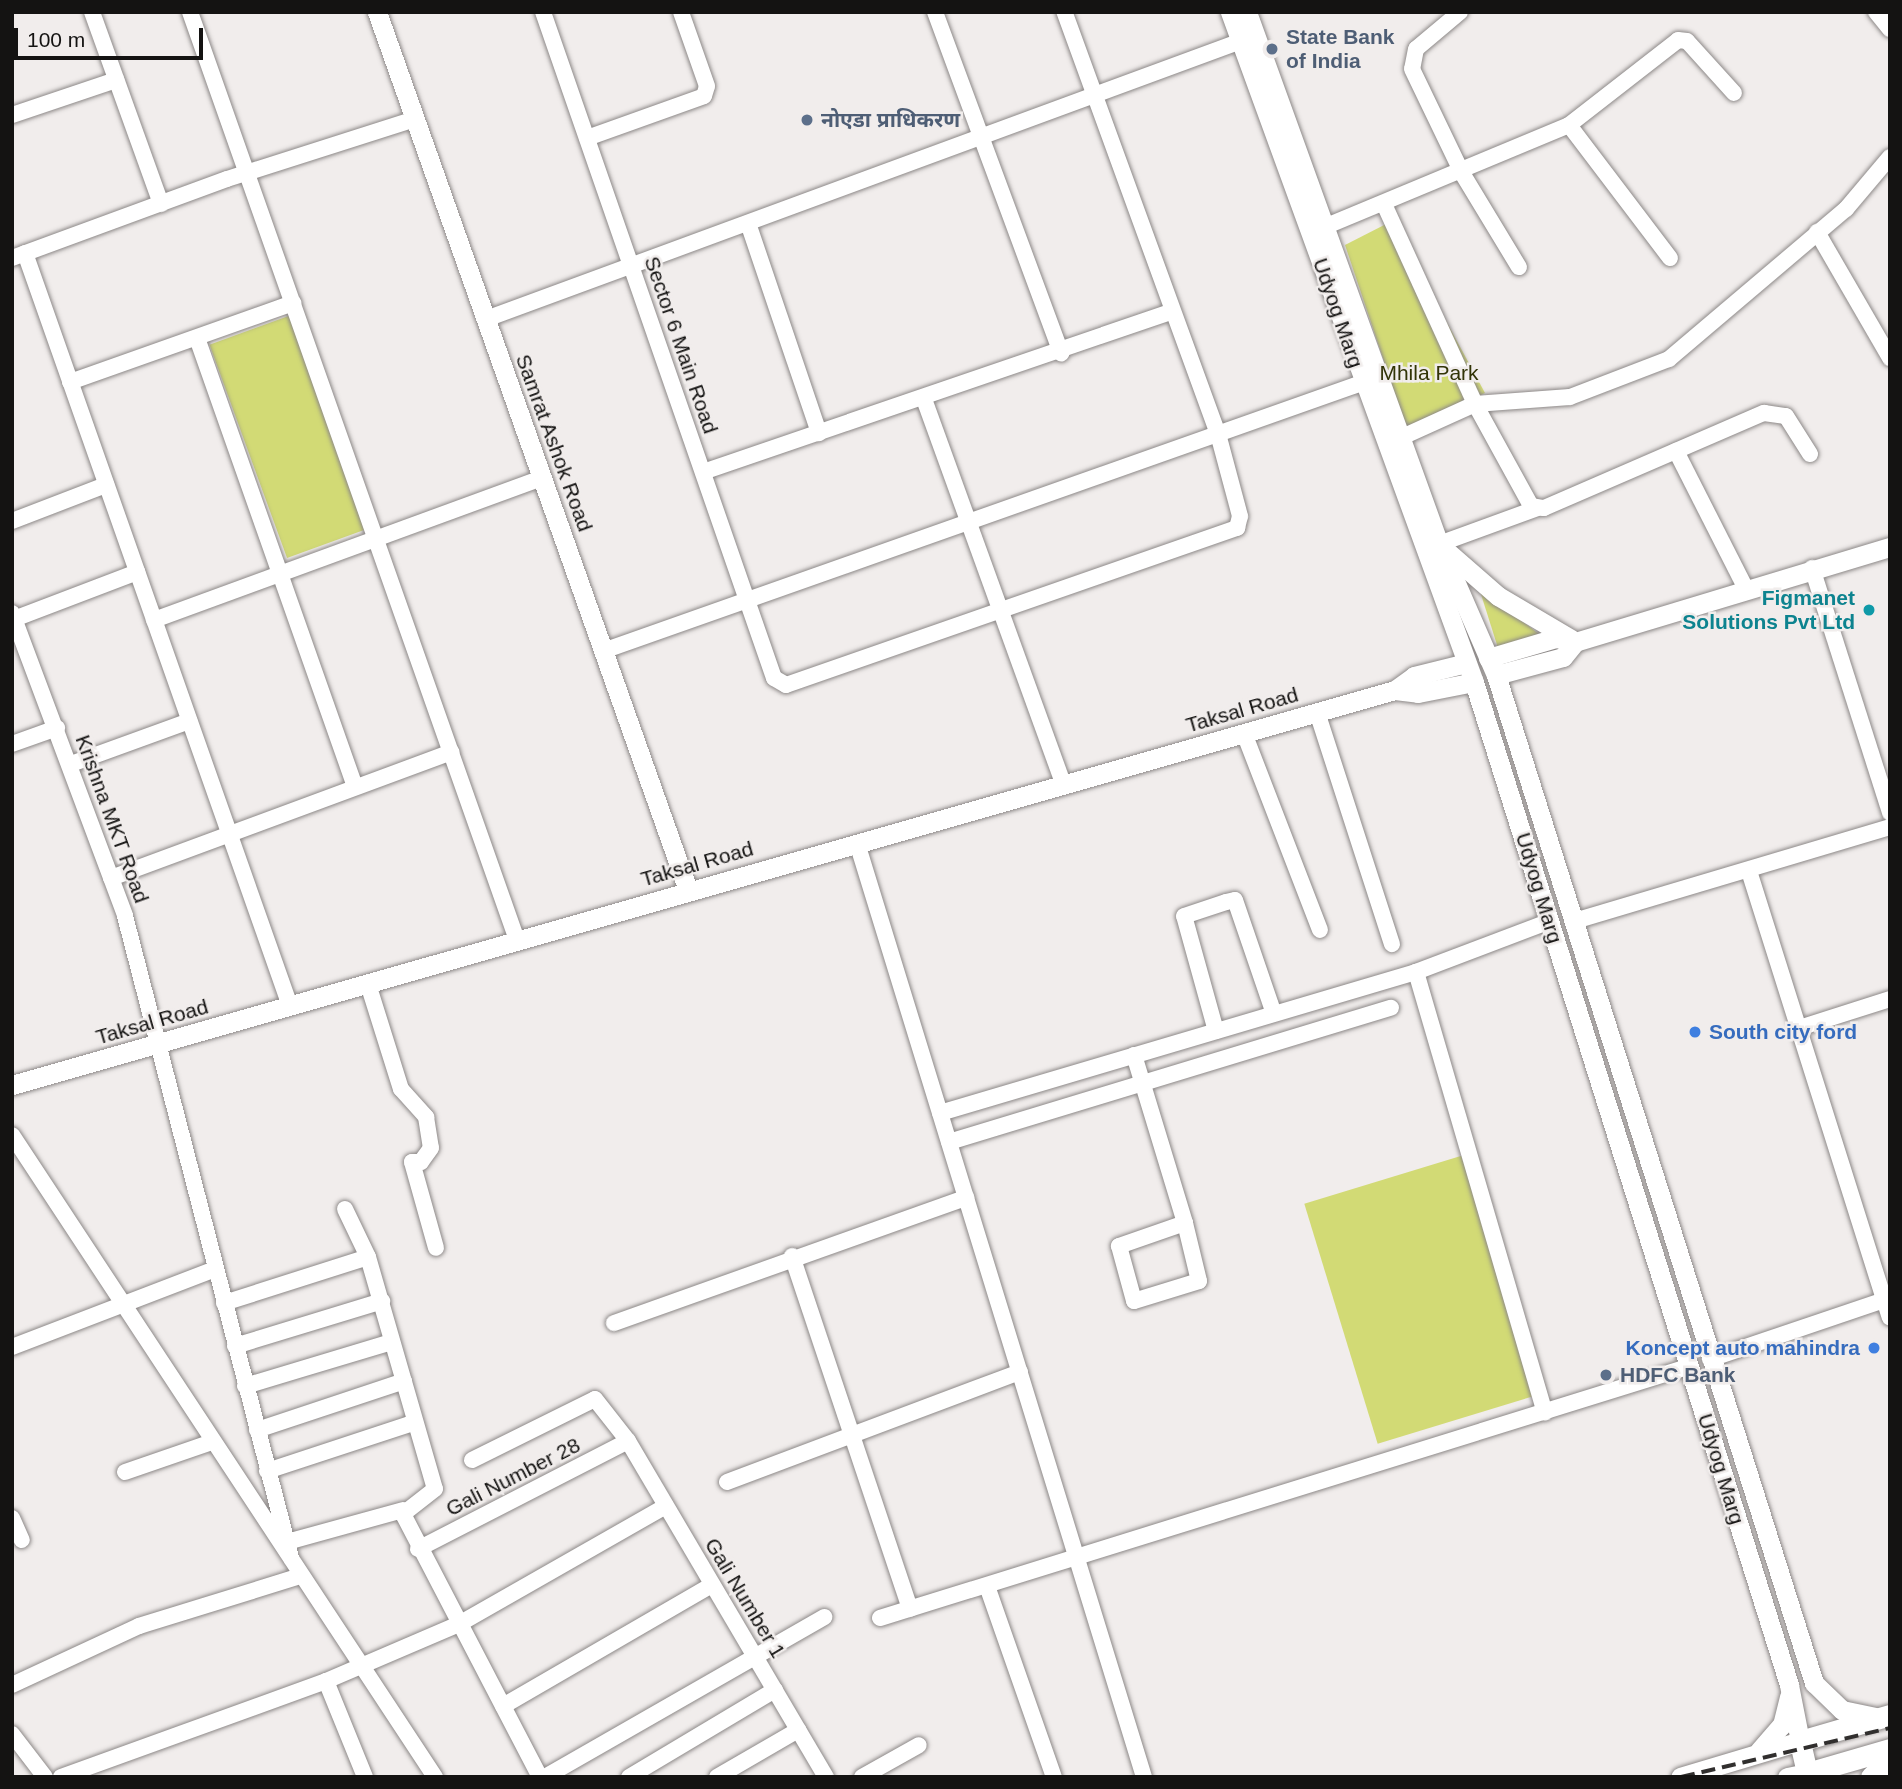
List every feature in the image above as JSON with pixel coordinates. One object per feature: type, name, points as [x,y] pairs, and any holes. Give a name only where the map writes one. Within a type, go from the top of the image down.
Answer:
[{"type":"main road","points":[[1800,1741],[1885,1716]]},
{"type":"main road","points":[[1830,1732],[1840,1772]]},
{"type":"main road","name":"Udyog Marg","points":[[1800,1741],[1801,1775]]},
{"type":"main road","points":[[1801,1775],[1840,1772],[1890,1749]]},
{"type":"main road","points":[[1871,1777],[1890,1759]]},
{"type":"street","points":[[92,12],[160,204]]},
{"type":"street","points":[[190,12],[517,940]]},
{"type":"street","name":"Samrat Ashok Road","points":[[377,12],[688,890]]},
{"type":"street","name":"Sector 6 Main Road","points":[[543,12],[774,678],[786,685],[1000,610]]},
{"type":"street","points":[[587,138],[704,96],[706,86],[681,12]]},
{"type":"street","points":[[935,12],[1061,353]]},
{"type":"street","points":[[1000,610],[1230,533],[1240,516],[1218,434],[1064,12]]},
{"type":"street","name":"Udyog Marg","points":[[1230,12],[1247,39],[1324,227],[1439,544],[1492,667],[1578,920],[1710,1359],[1814,1683],[1842,1710],[1885,1716]]},
{"type":"street","name":"Udyog Marg","points":[[1247,12],[1247,39],[1362,383],[1488,723],[1789,1685],[1800,1741]]},
{"type":"street","points":[[1460,12],[1416,49],[1411,62],[1462,173],[1520,267]]},
{"type":"street","points":[[1876,12],[1890,29]]},
{"type":"street","points":[[486,319],[1247,39]]},
{"type":"street","points":[[1324,227],[1462,173],[1569,125],[1681,39],[1734,93]]},
{"type":"street","points":[[12,115],[116,80]]},
{"type":"street","points":[[290,1006],[70,382],[19,256],[247,172],[415,119]]},
{"type":"street","points":[[1569,125],[1670,258]]},
{"type":"street","points":[[1400,438],[1475,404],[1570,397],[1650,369],[1846,209],[1890,157]]},
{"type":"street","points":[[1384,204],[1475,404],[1525,501],[1538,508]]},
{"type":"street","points":[[748,223],[819,433]]},
{"type":"street","points":[[1817,232],[1890,358]]},
{"type":"street","points":[[70,382],[293,303]]},
{"type":"street","points":[[703,472],[1061,353],[1172,311]]},
{"type":"street","points":[[197,338],[355,787]]},
{"type":"street","points":[[603,651],[1362,383]]},
{"type":"street","points":[[924,399],[1063,784]]},
{"type":"street","points":[[1575,642],[1498,596],[1439,544],[1538,508],[1774,412],[1786,416],[1810,454]]},
{"type":"street","points":[[1676,451],[1746,589]]},
{"type":"street","points":[[154,620],[542,478]]},
{"type":"street","points":[[12,522],[106,485]]},
{"type":"street","points":[[1492,667],[1556,638],[1575,642],[1812,568],[1890,547]]},
{"type":"street","points":[[1812,568],[1890,813]]},
{"type":"street","points":[[13,616],[137,572]]},
{"type":"street","name":"Krishna MKT Road","points":[[13,616],[71,764],[111,878],[158,1044],[289,1550]]},
{"type":"street","name":"Taksal Road","points":[[12,1085],[1395,690],[1414,676],[1466,663]]},
{"type":"street","name":"Taksal Road","points":[[1395,690],[1418,693],[1474,682]]},
{"type":"street","points":[[1418,693],[1462,698],[1488,723]]},
{"type":"street","points":[[1317,712],[1392,944]]},
{"type":"street","points":[[71,764],[189,720]]},
{"type":"street","points":[[12,744],[57,728]]},
{"type":"street","points":[[1244,733],[1320,930]]},
{"type":"street","points":[[111,878],[228,831],[451,752]]},
{"type":"street","points":[[1578,920],[1890,827]]},
{"type":"street","points":[[857,843],[1143,1777]]},
{"type":"street","points":[[1749,871],[1887,1299],[1890,1317]]},
{"type":"street","points":[[1216,1031],[1184,916],[1226,902],[1235,900],[1274,1013]]},
{"type":"street","points":[[940,1113],[1416,972],[1550,921]]},
{"type":"street","points":[[1416,972],[1545,1412]]},
{"type":"street","points":[[368,984],[401,1089],[426,1117],[431,1148],[421,1162],[412,1162],[436,1248]]},
{"type":"street","points":[[1799,1028],[1890,999]]},
{"type":"street","points":[[949,1142],[1391,1008]]},
{"type":"street","points":[[1134,1055],[1185,1223],[1199,1281],[1135,1301],[1119,1246],[1185,1223]]},
{"type":"street","points":[[12,1135],[119,1304],[289,1550],[301,1576],[435,1777]]},
{"type":"street","points":[[614,1323],[792,1256],[966,1198]]},
{"type":"street","points":[[289,1550],[403,1510],[435,1489],[413,1423],[404,1381],[368,1257],[345,1209]]},
{"type":"street","points":[[792,1256],[910,1609]]},
{"type":"street","points":[[224,1303],[368,1257]]},
{"type":"street","points":[[12,1347],[215,1269]]},
{"type":"street","points":[[1710,1359],[1887,1299]]},
{"type":"street","points":[[235,1346],[382,1301]]},
{"type":"street","points":[[245,1386],[393,1342]]},
{"type":"street","points":[[880,1618],[1688,1367]]},
{"type":"street","points":[[727,1482],[1020,1372]]},
{"type":"street","points":[[257,1430],[404,1381]]},
{"type":"street","name":"Gali Number 1","points":[[472,1460],[591,1398],[628,1441],[826,1777]]},
{"type":"street","points":[[267,1471],[413,1423]]},
{"type":"street","name":"Gali Number 28","points":[[418,1549],[628,1441]]},
{"type":"street","points":[[125,1472],[212,1442]]},
{"type":"street","points":[[61,1777],[326,1681],[459,1624],[666,1506]]},
{"type":"street","points":[[403,1510],[418,1549],[543,1777],[824,1617]]},
{"type":"street","points":[[12,1518],[22,1541]]},
{"type":"street","points":[[12,1685],[139,1626],[301,1576]]},
{"type":"street","points":[[503,1706],[712,1585]]},
{"type":"street","points":[[987,1586],[1054,1777]]},
{"type":"street","points":[[326,1681],[365,1777]]},
{"type":"street","points":[[1752,1756],[1782,1725],[1789,1685]]},
{"type":"street","points":[[629,1777],[775,1690]]},
{"type":"street","points":[[717,1777],[798,1730]]},
{"type":"street","points":[[12,1734],[45,1777]]},
{"type":"street","points":[[1680,1777],[1800,1741]]},
{"type":"street","points":[[862,1777],[919,1745]]},
{"type":"green space","name":"Mhila Park","points":[[1392,221],[1485,393],[1407,430],[1345,245]]},
{"type":"green space","points":[[294,314],[372,527],[287,558],[209,345]]},
{"type":"green space","points":[[1479,588],[1539,634],[1498,648]]},
{"type":"green space","points":[[1464,1155],[1537,1395],[1378,1444],[1304,1204]]},
{"type":"railway","points":[[1681,1777],[1890,1728]]},
{"type":"place","name":"State Bank of India","points":[[1272,49]]},
{"type":"place","name":"नोएडा प्राधिकरण","points":[[807,120]]},
{"type":"place","name":"Figmanet Solutions Pvt Ltd","points":[[1869,610]]},
{"type":"place","name":"South city ford","points":[[1695,1032]]},
{"type":"place","name":"Koncept auto mahindra","points":[[1874,1348]]},
{"type":"place","name":"HDFC Bank","points":[[1606,1375]]}]
